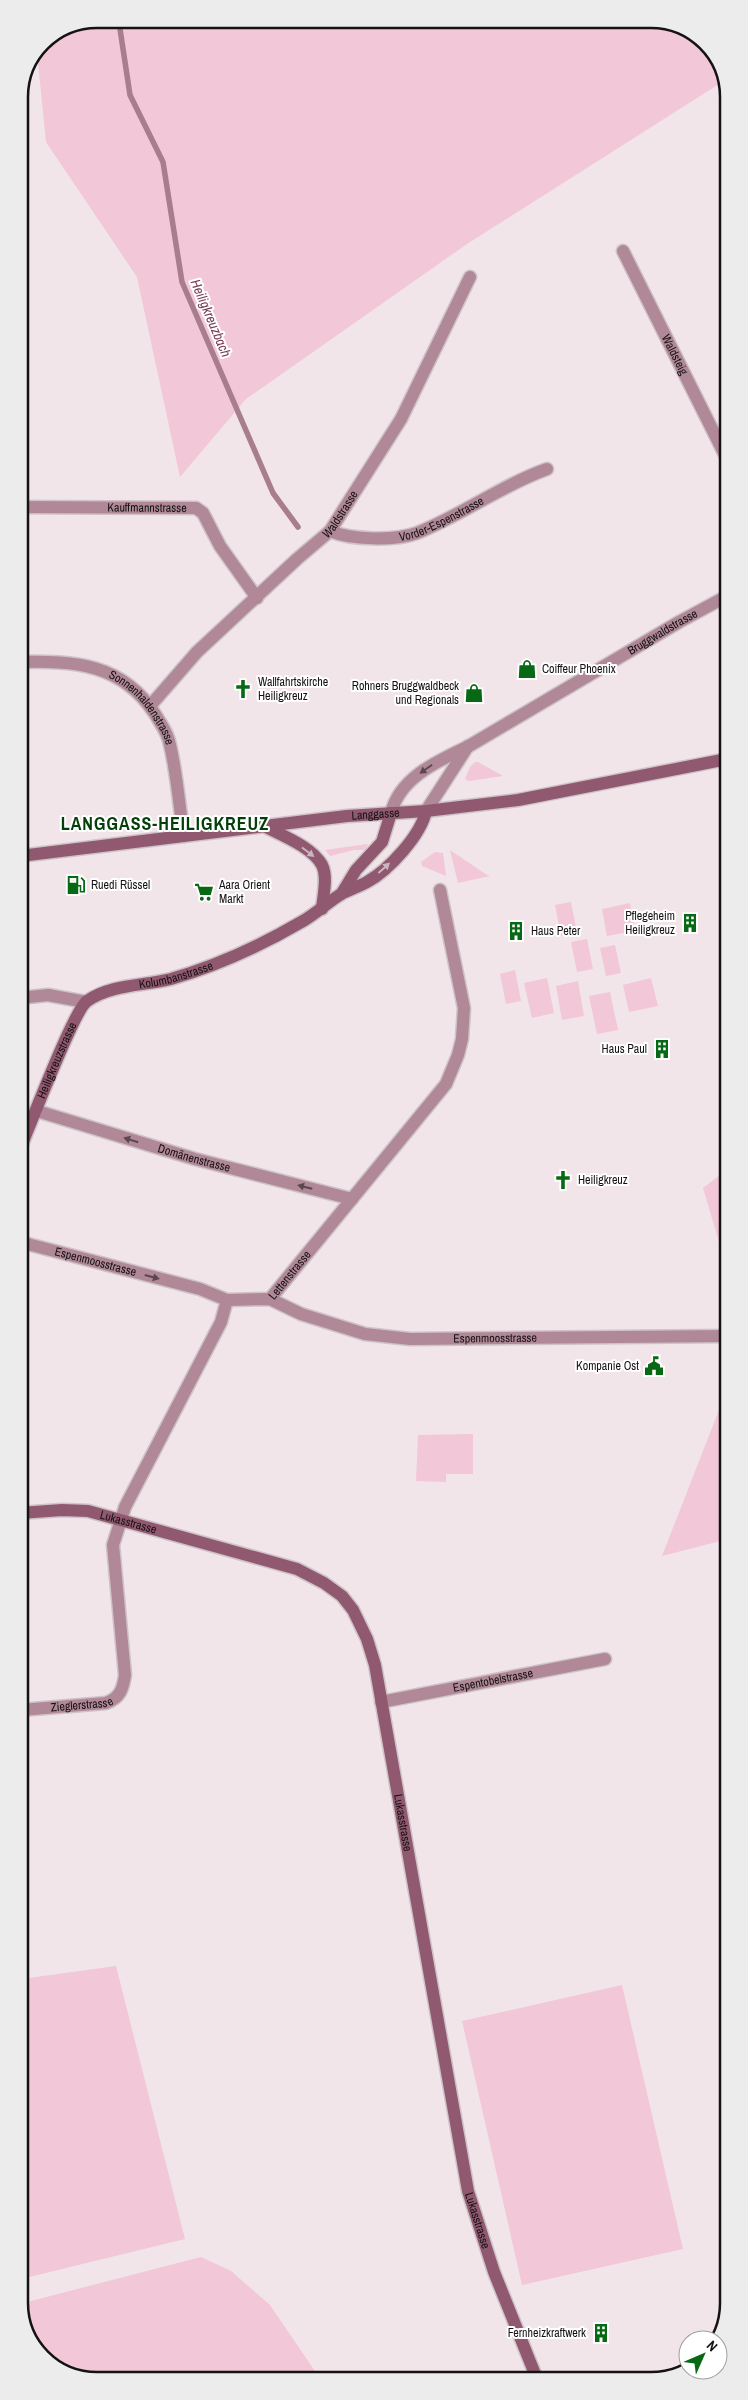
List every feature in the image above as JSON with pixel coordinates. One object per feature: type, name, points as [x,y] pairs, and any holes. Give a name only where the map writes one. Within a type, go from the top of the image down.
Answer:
[{"type":"main road","name":"Langgasse","points":[[28,855],[391,813],[426,811],[572,791],[721,760]]},
{"type":"main road","name":"Kolumbanstrasse","points":[[86,1002],[112,990],[170,979],[232,957],[282,933],[322,909],[342,894],[369,882],[408,846],[424,822],[426,811]]},
{"type":"main road","name":"Kolumbanstrasse","points":[[342,894],[356,870],[382,842],[391,813]]},
{"type":"main road","points":[[266,827],[305,850],[322,866],[325,878],[322,909]]},
{"type":"main road","name":"Heiligkreuzstrasse","points":[[28,1131],[76,1016],[86,1002]]},
{"type":"main road","name":"Lukasstrasse","points":[[28,1512],[62,1510],[88,1512],[120,1519],[297,1569],[336,1592],[353,1610],[367,1639],[375,1665],[468,2191],[494,2272],[534,2372]]},
{"type":"street","name":"Waldsteig","points":[[623,251],[721,447]]},
{"type":"street","name":"Waldstrasse","points":[[150,706],[198,652],[330,531],[401,419],[470,277]]},
{"type":"street","name":"Vorder-Espenstrasse","points":[[330,531],[344,536],[374,538],[415,534],[547,469]]},
{"type":"street","name":"Kauffmannstrasse","points":[[28,507],[196,508],[203,513],[220,546],[256,598]]},
{"type":"street","name":"Bruggwaldstrasse","points":[[391,813],[400,792],[413,778],[437,762],[469,746],[721,599]]},
{"type":"street","name":"Sonnenhaldenstrasse","points":[[28,662],[60,661],[93,667],[119,679],[132,688],[150,706],[164,728],[170,744],[184,836]]},
{"type":"street","name":"Bruggwaldstrasse","points":[[426,811],[469,746]]},
{"type":"street","name":"Lettenstrasse","points":[[226,1300],[270,1299],[446,1084],[458,1055],[464,1024],[464,1008],[440,890]]},
{"type":"street","points":[[28,997],[48,995],[86,1002]]},
{"type":"street","name":"Domänenstrasse","points":[[37,1111],[195,1159],[352,1199]]},
{"type":"street","name":"Espenmoosstrasse","points":[[28,1244],[200,1290],[226,1300]]},
{"type":"street","name":"Espenmoosstrasse","points":[[270,1299],[301,1314],[365,1334],[410,1339],[721,1336]]},
{"type":"street","points":[[120,1519],[220,1322],[226,1300]]},
{"type":"street","name":"Zieglerstrasse","points":[[28,1709],[106,1703],[115,1700],[119,1695],[125,1675],[113,1545],[120,1519]]},
{"type":"street","name":"Espentobelstrasse","points":[[381,1702],[605,1659]]},
{"type":"shaded area","points":[[656,28],[678,33],[700,48],[709,58],[719,84],[467,244],[246,399],[180,477],[137,277],[46,142],[38,60],[58,39],[83,29]]},
{"type":"shaded area","points":[[475,762],[503,776],[469,781],[465,779],[470,767]]},
{"type":"shaded area","points":[[367,844],[364,850],[354,850],[330,856],[325,850]]},
{"type":"shaded area","points":[[450,850],[487,875],[490,876],[458,883]]},
{"type":"shaded area","points":[[435,852],[443,853],[446,876],[422,866],[421,862]]},
{"type":"shaded area","points":[[571,902],[577,933],[561,936],[555,905]]},
{"type":"shaded area","points":[[630,903],[635,931],[607,936],[602,909]]},
{"type":"shaded area","points":[[587,939],[593,969],[577,972],[571,942]]},
{"type":"shaded area","points":[[615,945],[621,973],[606,976],[600,948]]},
{"type":"shaded area","points":[[515,970],[521,1001],[506,1004],[500,974]]},
{"type":"shaded area","points":[[547,978],[554,1013],[532,1018],[524,983]]},
{"type":"shaded area","points":[[651,978],[658,1006],[629,1012],[623,985]]},
{"type":"shaded area","points":[[578,981],[584,1016],[562,1020],[556,986]]},
{"type":"shaded area","points":[[610,992],[618,1030],[597,1034],[589,996]]},
{"type":"shaded area","points":[[721,1174],[721,1248],[703,1188]]},
{"type":"shaded area","points":[[721,1405],[721,1541],[662,1556]]},
{"type":"shaded area","points":[[473,1434],[473,1474],[446,1474],[446,1482],[416,1481],[418,1435]]},
{"type":"shaded area","points":[[116,1966],[185,2239],[28,2277],[28,1978]]},
{"type":"shaded area","points":[[622,1985],[683,2249],[522,2285],[462,2021]]},
{"type":"shaded area","points":[[201,2257],[231,2271],[270,2305],[316,2372],[83,2371],[58,2361],[39,2342],[30,2321],[28,2302]]},
{"type":"waterway","name":"Heiligkreuzbach","points":[[120,28],[130,95],[163,162],[182,282],[273,493],[298,527]]},
{"type":"place","name":"Coiffeur Phoenix","points":[[527,669]]},
{"type":"place","name":"Wallfahrtskirche Heiligkreuz","points":[[243,689]]},
{"type":"place","name":"Rohners Bruggwaldbeck und Regionals","points":[[474,693]]},
{"type":"place","name":"Ruedi Rüssel","points":[[76,885]]},
{"type":"place","name":"Aara Orient Markt","points":[[204,892]]},
{"type":"place","name":"Pflegeheim Heiligkreuz","points":[[690,923]]},
{"type":"place","name":"Haus Peter","points":[[516,931]]},
{"type":"place","name":"Haus Paul","points":[[662,1049]]},
{"type":"place","name":"Heiligkreuz","points":[[563,1180]]},
{"type":"place","name":"Kompanie Ost","points":[[654,1366]]},
{"type":"place","name":"Fernheizkraftwerk","points":[[601,2333]]},
{"type":"district","name":"LANGGASS-HEILIGKREUZ","points":[[165,823]]}]
